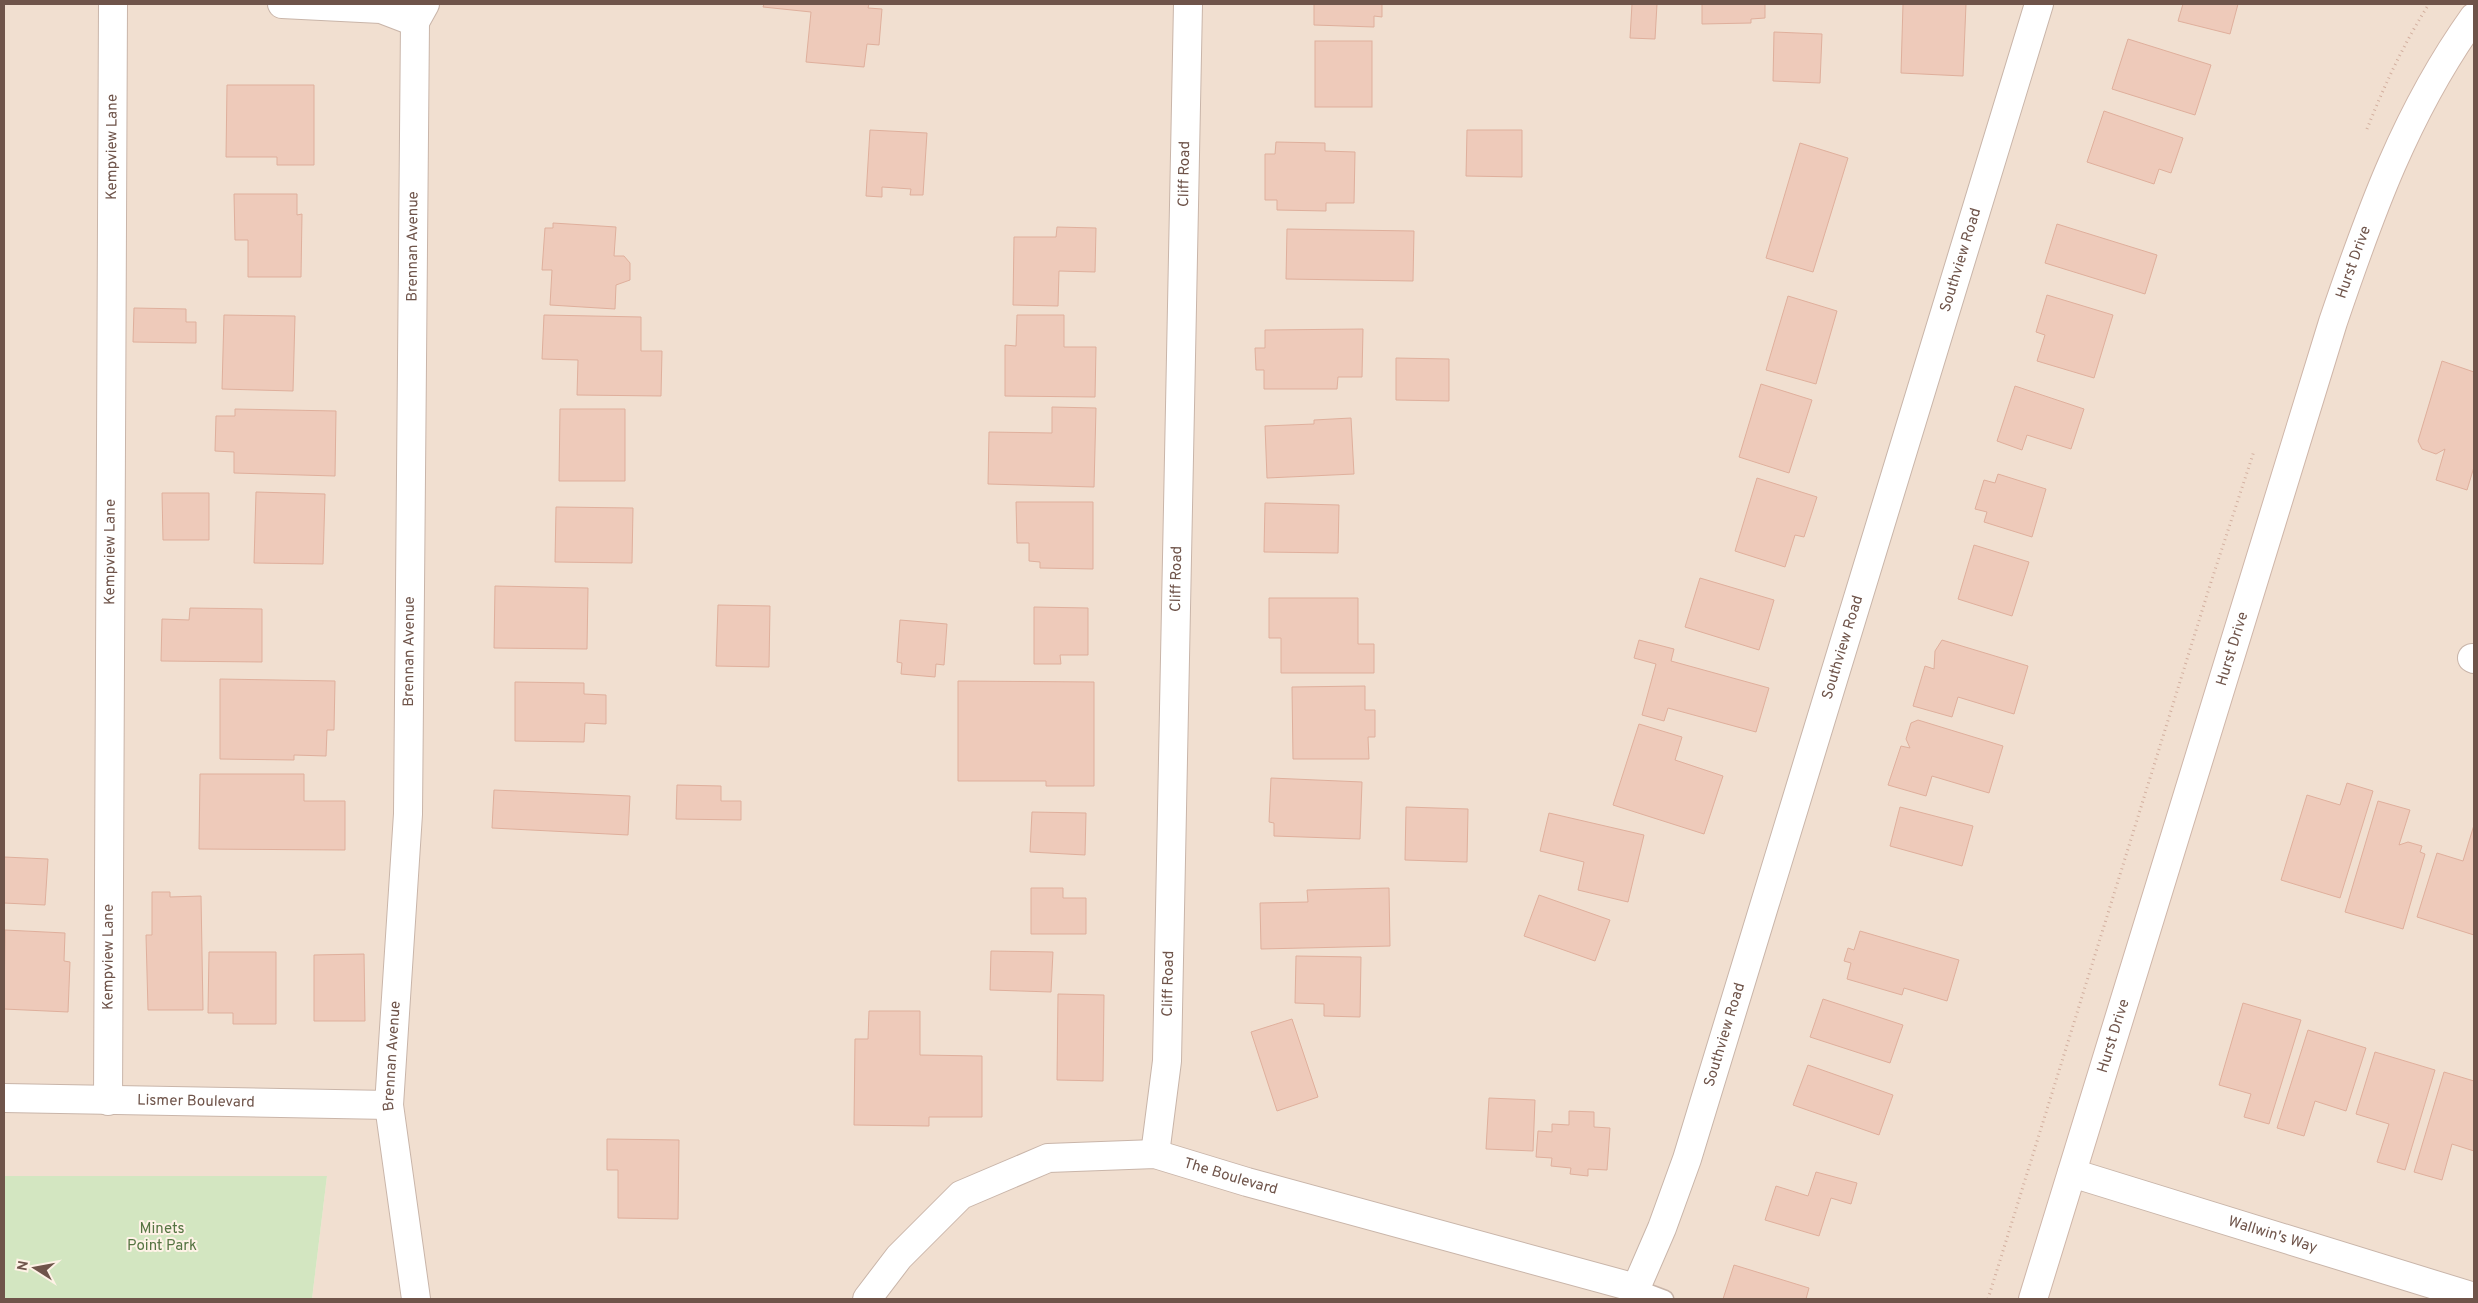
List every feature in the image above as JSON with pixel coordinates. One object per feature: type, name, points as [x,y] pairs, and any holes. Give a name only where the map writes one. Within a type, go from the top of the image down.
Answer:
[{"type":"street","name":"Kempview Lane","points":[[108,1101],[113,4]]},
{"type":"street","points":[[282,4],[420,13]]},
{"type":"street","name":"Cliff Road","points":[[1155,1154],[1167,1061],[1188,4]]},
{"type":"street","name":"Southview Road","points":[[1636,1288],[1662,1228],[1687,1159],[2039,4]]},
{"type":"street","name":"Brennan Avenue","points":[[416,1299],[389,1105],[408,814],[420,13]]},
{"type":"street","name":"Hurst Drive","points":[[2033,1299],[2330,332],[2356,256],[2392,162],[2414,115],[2448,53],[2474,18]]},
{"type":"street","name":"Lismer Boulevard","points":[[4,1098],[389,1105]]},
{"type":"street","name":"The Boulevard","points":[[867,1299],[899,1256],[961,1195],[1048,1158],[1155,1154],[1247,1182],[1636,1288]]},
{"type":"street","name":"Wallwin's Way","points":[[2072,1174],[2474,1297]]},
{"type":"lane","points":[[1636,1288],[1665,1299]]},
{"type":"shaded area","points":[[4,4],[2474,4],[2474,1299],[312,1299],[327,1176],[4,1176]]},
{"type":"green space","name":"Minets Point Park","points":[[4,1176],[327,1176],[312,1299],[4,1299]]},
{"type":"building","points":[[764,4],[869,4],[868,8],[882,9],[879,45],[867,44],[864,67],[806,62],[811,12],[763,7]]},
{"type":"building","points":[[1314,4],[1382,4],[1382,17],[1374,16],[1374,27],[1314,25]]},
{"type":"building","points":[[1632,4],[1657,4],[1655,39],[1630,38]]},
{"type":"building","points":[[1702,4],[1765,4],[1765,18],[1751,19],[1751,23],[1702,24]]},
{"type":"building","points":[[1903,4],[1966,4],[1963,76],[1901,73]]},
{"type":"building","points":[[2183,4],[2238,4],[2230,34],[2178,21]]},
{"type":"building","points":[[1774,32],[1822,34],[1820,83],[1773,81]]},
{"type":"building","points":[[2128,39],[2211,65],[2195,115],[2112,89]]},
{"type":"building","points":[[1315,41],[1372,41],[1372,107],[1315,107]]},
{"type":"building","points":[[227,85],[314,85],[314,165],[277,165],[277,157],[226,157]]},
{"type":"building","points":[[2104,111],[2183,138],[2171,173],[2159,169],[2154,184],[2087,162]]},
{"type":"building","points":[[870,130],[927,133],[923,195],[910,195],[911,189],[882,187],[882,197],[866,196]]},
{"type":"building","points":[[1467,130],[1522,130],[1522,177],[1466,176]]},
{"type":"building","points":[[1276,142],[1325,143],[1325,151],[1355,152],[1354,203],[1326,203],[1326,211],[1277,210],[1277,200],[1265,200],[1265,154],[1275,154]]},
{"type":"building","points":[[1800,143],[1848,158],[1813,272],[1766,258]]},
{"type":"building","points":[[234,194],[297,194],[297,215],[302,214],[301,277],[248,277],[248,240],[235,240]]},
{"type":"building","points":[[553,223],[616,227],[614,256],[624,256],[630,263],[630,280],[616,285],[615,309],[550,305],[552,270],[542,270],[545,228],[553,228]]},
{"type":"building","points":[[2057,224],[2157,255],[2145,294],[2045,263]]},
{"type":"building","points":[[1057,227],[1096,228],[1095,272],[1059,271],[1058,306],[1013,305],[1014,237],[1056,237]]},
{"type":"building","points":[[1287,229],[1414,231],[1413,281],[1286,279]]},
{"type":"building","points":[[2047,295],[2113,315],[2094,378],[2037,361],[2045,335],[2036,332]]},
{"type":"building","points":[[1788,296],[1837,311],[1816,384],[1766,370]]},
{"type":"building","points":[[134,308],[186,309],[186,322],[196,322],[196,343],[133,342]]},
{"type":"building","points":[[224,315],[295,316],[293,391],[222,389]]},
{"type":"building","points":[[544,315],[641,317],[641,351],[662,351],[661,396],[577,395],[578,360],[542,359]]},
{"type":"building","points":[[1017,315],[1064,315],[1064,347],[1096,347],[1095,397],[1005,396],[1005,345],[1016,346]]},
{"type":"building","points":[[1363,329],[1362,377],[1338,377],[1337,389],[1264,389],[1264,370],[1256,370],[1255,348],[1265,348],[1265,330]]},
{"type":"building","points":[[1396,358],[1449,359],[1449,401],[1396,400]]},
{"type":"building","points":[[2442,361],[2474,372],[2474,467],[2467,490],[2436,480],[2445,449],[2436,454],[2422,449],[2418,441]]},
{"type":"building","points":[[1761,384],[1812,400],[1789,473],[1739,457]]},
{"type":"building","points":[[2015,386],[2084,409],[2071,449],[2027,435],[2022,450],[1997,441]]},
{"type":"building","points":[[1052,407],[1096,408],[1094,487],[988,484],[989,432],[1052,433]]},
{"type":"building","points":[[235,409],[336,411],[335,476],[234,473],[234,452],[215,451],[216,416],[235,416]]},
{"type":"building","points":[[560,409],[625,409],[625,481],[559,481]]},
{"type":"building","points":[[1351,418],[1354,474],[1267,478],[1265,426],[1314,424],[1314,420]]},
{"type":"building","points":[[1998,474],[2046,489],[2032,537],[1984,522],[1987,512],[1975,509],[1984,480],[1995,483]]},
{"type":"building","points":[[1757,478],[1817,497],[1804,537],[1795,535],[1785,567],[1735,551]]},
{"type":"building","points":[[256,492],[325,494],[323,564],[254,563]]},
{"type":"building","points":[[162,493],[209,493],[209,540],[163,540]]},
{"type":"building","points":[[1016,502],[1093,502],[1093,569],[1040,568],[1040,562],[1029,561],[1029,543],[1017,543]]},
{"type":"building","points":[[1265,503],[1339,505],[1338,553],[1264,552]]},
{"type":"building","points":[[556,507],[633,508],[632,563],[555,562]]},
{"type":"building","points":[[1974,545],[2029,562],[2012,616],[1958,599]]},
{"type":"building","points":[[1700,578],[1774,600],[1759,650],[1685,627]]},
{"type":"building","points":[[495,586],[588,588],[587,649],[494,648]]},
{"type":"building","points":[[1269,598],[1358,598],[1358,644],[1374,644],[1374,673],[1281,673],[1281,638],[1269,638]]},
{"type":"building","points":[[718,605],[770,606],[769,667],[716,666]]},
{"type":"building","points":[[1034,607],[1088,608],[1088,655],[1060,655],[1061,664],[1034,664]]},
{"type":"building","points":[[190,608],[262,609],[262,662],[161,661],[162,619],[189,620]]},
{"type":"building","points":[[900,620],[947,624],[944,665],[936,664],[935,677],[901,674],[902,663],[897,662]]},
{"type":"building","points":[[1639,640],[1674,649],[1671,661],[1769,688],[1756,732],[1668,708],[1664,721],[1642,715],[1656,664],[1634,658]]},
{"type":"building","points":[[1942,640],[2028,666],[2014,714],[1958,697],[1952,717],[1913,706],[1925,666],[1934,669],[1935,651]]},
{"type":"building","points":[[220,679],[335,681],[334,730],[327,730],[326,756],[294,755],[294,760],[220,759]]},
{"type":"building","points":[[958,681],[1094,682],[1094,786],[1046,786],[1046,781],[958,781]]},
{"type":"building","points":[[515,682],[584,683],[584,694],[606,695],[606,724],[585,723],[584,742],[515,741]]},
{"type":"building","points":[[1365,686],[1365,710],[1375,710],[1375,737],[1368,737],[1369,759],[1293,759],[1292,687]]},
{"type":"building","points":[[1918,720],[2003,746],[1989,793],[1932,776],[1926,796],[1888,785],[1901,746],[1910,748],[1906,739],[1911,723]]},
{"type":"building","points":[[1639,724],[1682,737],[1675,760],[1723,776],[1704,834],[1613,805]]},
{"type":"building","points":[[200,774],[304,774],[304,801],[345,801],[345,850],[199,849]]},
{"type":"building","points":[[1271,778],[1362,782],[1360,839],[1274,836],[1274,823],[1269,822]]},
{"type":"building","points":[[2347,783],[2373,791],[2340,898],[2281,880],[2307,795],[2340,805]]},
{"type":"building","points":[[677,785],[721,786],[721,801],[741,801],[741,820],[676,819]]},
{"type":"building","points":[[494,790],[630,796],[628,835],[492,828]]},
{"type":"building","points":[[2378,801],[2410,810],[2399,845],[2408,842],[2422,846],[2420,852],[2425,854],[2403,929],[2345,912]]},
{"type":"building","points":[[1406,807],[1468,809],[1467,862],[1405,860]]},
{"type":"building","points":[[1900,807],[1973,826],[1962,866],[1890,846]]},
{"type":"building","points":[[1032,812],[1086,813],[1085,855],[1030,852]]},
{"type":"building","points":[[1549,813],[1644,835],[1628,902],[1578,890],[1584,862],[1540,851]]},
{"type":"building","points":[[2474,825],[2474,935],[2417,917],[2437,853],[2463,861]]},
{"type":"building","points":[[4,857],[48,859],[45,905],[4,903]]},
{"type":"building","points":[[1031,888],[1063,888],[1063,898],[1086,898],[1086,934],[1031,934]]},
{"type":"building","points":[[1389,888],[1390,946],[1261,949],[1260,903],[1308,902],[1307,890]]},
{"type":"building","points":[[152,892],[170,892],[170,897],[201,896],[203,1010],[148,1010],[146,935],[152,935]]},
{"type":"building","points":[[1539,895],[1610,920],[1595,961],[1524,936]]},
{"type":"building","points":[[5,930],[65,933],[64,961],[70,962],[68,1012],[4,1009]]},
{"type":"building","points":[[1860,931],[1959,960],[1947,1001],[1904,988],[1902,995],[1847,979],[1851,963],[1844,961],[1848,948],[1854,950]]},
{"type":"building","points":[[991,951],[1053,952],[1051,992],[990,990]]},
{"type":"building","points":[[209,952],[276,952],[276,1024],[233,1024],[233,1013],[208,1013]]},
{"type":"building","points":[[364,954],[365,1021],[314,1021],[314,955]]},
{"type":"building","points":[[1296,956],[1361,957],[1360,1017],[1324,1016],[1324,1004],[1295,1003]]},
{"type":"building","points":[[1058,994],[1104,995],[1103,1081],[1057,1080]]},
{"type":"building","points":[[1823,999],[1903,1025],[1890,1063],[1810,1037]]},
{"type":"building","points":[[2243,1003],[2301,1020],[2269,1124],[2244,1117],[2251,1094],[2219,1085]]},
{"type":"building","points":[[869,1011],[920,1011],[920,1055],[982,1056],[982,1117],[929,1117],[929,1126],[854,1125],[855,1039],[868,1039]]},
{"type":"building","points":[[1292,1019],[1318,1097],[1277,1111],[1251,1032]]},
{"type":"building","points":[[2308,1030],[2366,1048],[2346,1111],[2315,1101],[2304,1136],[2277,1128]]},
{"type":"building","points":[[2375,1052],[2435,1070],[2405,1170],[2377,1162],[2389,1124],[2356,1114]]},
{"type":"building","points":[[1808,1065],[1893,1095],[1879,1135],[1793,1105]]},
{"type":"building","points":[[2444,1072],[2474,1081],[2474,1151],[2452,1144],[2442,1180],[2414,1172]]},
{"type":"building","points":[[1489,1098],[1535,1100],[1533,1151],[1486,1149]]},
{"type":"building","points":[[1569,1111],[1594,1112],[1594,1127],[1610,1128],[1607,1170],[1588,1169],[1588,1176],[1570,1174],[1571,1168],[1551,1166],[1552,1158],[1536,1157],[1538,1131],[1552,1132],[1552,1124],[1569,1125]]},
{"type":"building","points":[[607,1139],[679,1140],[678,1219],[618,1218],[618,1170],[607,1170]]},
{"type":"building","points":[[1816,1172],[1857,1183],[1851,1204],[1831,1198],[1819,1236],[1765,1220],[1776,1186],[1808,1196]]},
{"type":"building","points":[[1734,1265],[1809,1288],[1806,1299],[1723,1299]]}]
